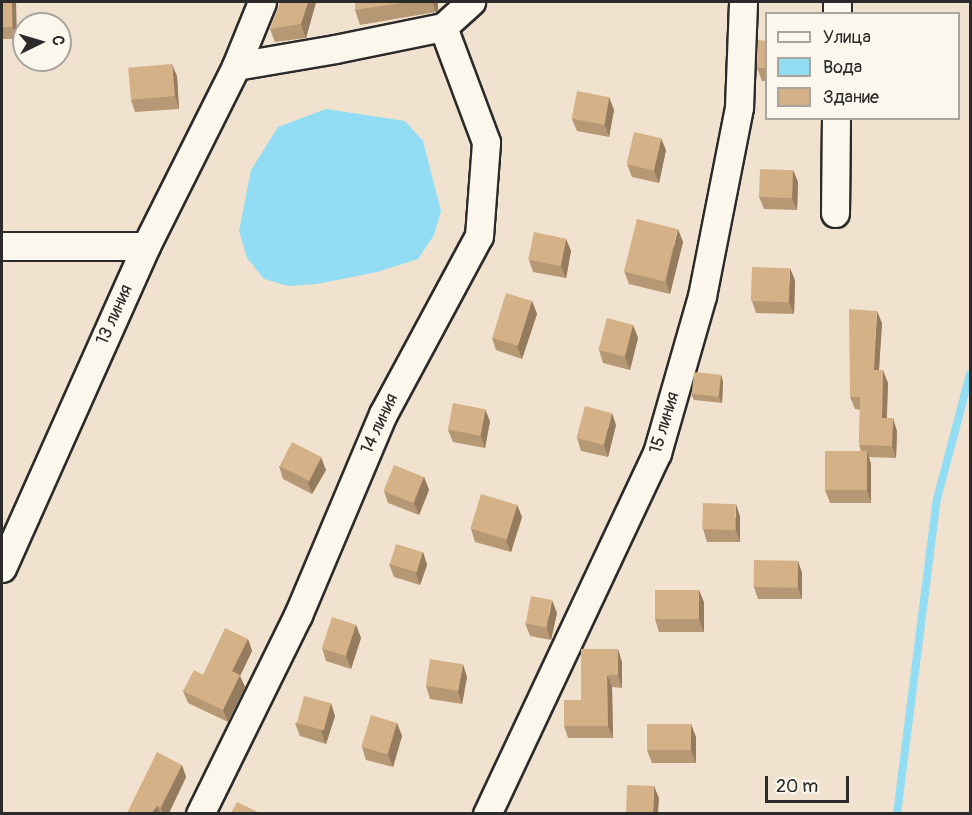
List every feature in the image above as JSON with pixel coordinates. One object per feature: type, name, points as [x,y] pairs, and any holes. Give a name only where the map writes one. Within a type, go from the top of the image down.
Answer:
[{"type":"street","name":"13 линия","points":[[2,568],[146,246],[236,66],[262,2]]},
{"type":"street","points":[[236,66],[443,27],[471,2]]},
{"type":"street","name":"15 линия","points":[[487,813],[657,453],[702,296],[739,107],[743,2]]},
{"type":"street","name":"14 линия","points":[[200,813],[298,615],[383,414],[479,236],[486,142],[443,27]]},
{"type":"street","points":[[835,213],[836,120]]},
{"type":"street","points":[[2,246],[146,246]]},
{"type":"water","points":[[326,109],[405,121],[423,141],[441,211],[434,235],[418,259],[377,272],[317,284],[288,286],[264,279],[247,258],[239,231],[251,170],[278,127]]},
{"type":"building","points":[[2,2],[12,2],[12,27],[2,27]]},
{"type":"building","points":[[280,2],[308,2],[301,24],[270,29]]},
{"type":"building","points":[[355,2],[407,2],[355,10]]},
{"type":"building","points":[[758,40],[765,41],[765,68],[757,68]]},
{"type":"building","points":[[172,64],[175,96],[131,100],[128,68]]},
{"type":"building","points":[[577,91],[609,97],[604,125],[572,118]]},
{"type":"building","points":[[634,132],[661,138],[654,170],[627,164]]},
{"type":"building","points":[[760,169],[793,170],[792,198],[759,197]]},
{"type":"building","points":[[637,219],[678,229],[665,282],[624,271]]},
{"type":"building","points":[[534,232],[566,239],[560,266],[528,259]]},
{"type":"building","points":[[752,267],[790,268],[789,302],[751,301]]},
{"type":"building","points":[[506,293],[532,301],[518,346],[492,338]]},
{"type":"building","points":[[849,309],[877,311],[874,370],[883,370],[882,418],[893,418],[892,446],[859,445],[860,397],[850,397]]},
{"type":"building","points":[[607,318],[633,325],[625,357],[598,350]]},
{"type":"building","points":[[694,372],[721,375],[719,397],[692,394]]},
{"type":"building","points":[[453,403],[485,409],[480,436],[448,430]]},
{"type":"building","points":[[585,406],[612,413],[604,445],[576,438]]},
{"type":"building","points":[[292,442],[321,457],[309,481],[280,466]]},
{"type":"building","points":[[825,451],[867,451],[867,490],[825,490]]},
{"type":"building","points":[[394,465],[424,477],[413,503],[384,491]]},
{"type":"building","points":[[481,494],[517,505],[507,540],[470,528]]},
{"type":"building","points":[[703,503],[736,504],[735,530],[702,529]]},
{"type":"building","points":[[396,544],[423,552],[417,572],[390,564]]},
{"type":"building","points":[[754,560],[798,561],[798,588],[754,587]]},
{"type":"building","points":[[655,590],[699,590],[699,619],[655,619]]},
{"type":"building","points":[[531,596],[552,600],[546,627],[526,623]]},
{"type":"building","points":[[332,617],[356,625],[346,656],[322,648]]},
{"type":"building","points":[[225,628],[248,639],[232,671],[240,675],[223,710],[183,691],[194,670],[203,675]]},
{"type":"building","points":[[581,649],[618,649],[618,675],[607,675],[608,726],[564,726],[564,700],[581,700]]},
{"type":"building","points":[[430,659],[463,664],[458,691],[426,686]]},
{"type":"building","points":[[304,696],[331,703],[324,730],[297,723]]},
{"type":"building","points":[[371,715],[397,723],[387,754],[361,747]]},
{"type":"building","points":[[647,724],[691,724],[691,750],[647,750]]},
{"type":"building","points":[[157,752],[182,765],[161,807],[157,806],[152,813],[127,813]]},
{"type":"building","points":[[627,785],[654,786],[653,814],[626,813]]},
{"type":"building","points":[[237,802],[260,813],[231,813]]},
{"type":"waterway","points":[[897,814],[937,499],[970,374]]}]
